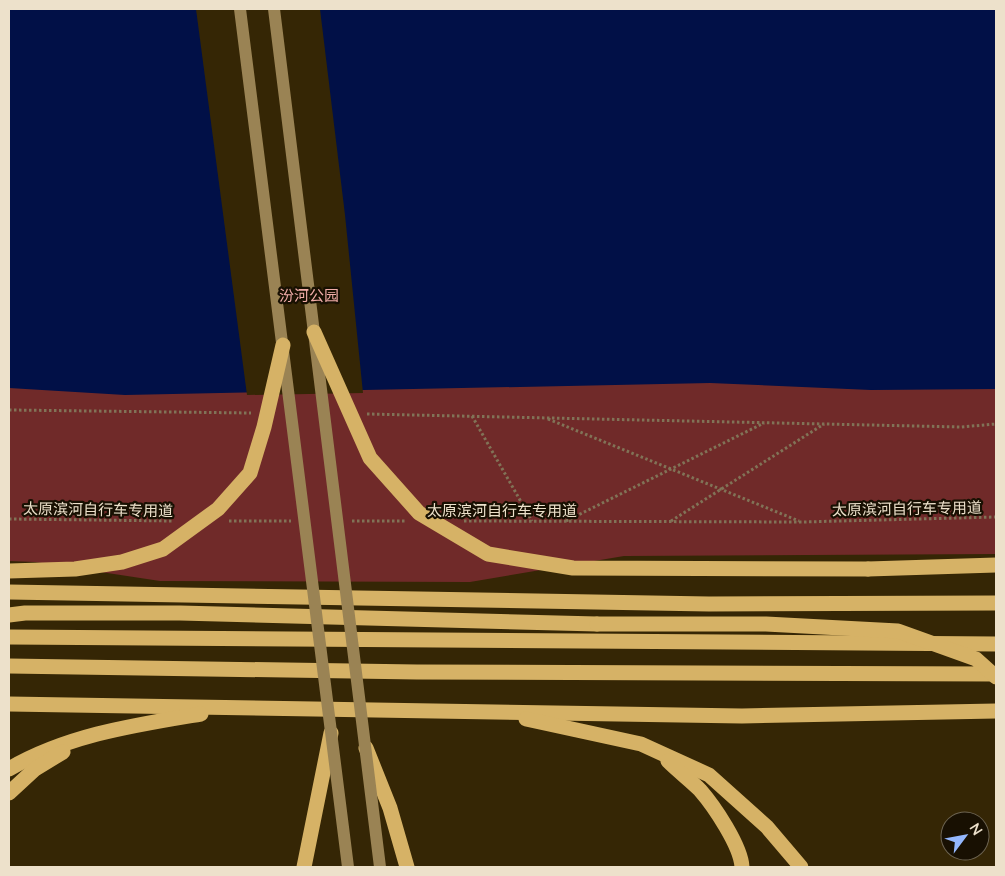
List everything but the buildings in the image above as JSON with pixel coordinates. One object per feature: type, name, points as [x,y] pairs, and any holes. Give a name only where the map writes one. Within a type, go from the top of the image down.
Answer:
[{"type":"highway","points":[[314,332],[370,458],[419,513],[488,554],[573,568],[868,569],[996,565]]},
{"type":"highway","points":[[9,571],[75,569],[122,562],[163,549],[218,509],[250,473],[264,427],[283,345]]},
{"type":"highway","points":[[9,592],[710,604],[996,603]]},
{"type":"highway","points":[[9,615],[25,613],[180,613],[597,624],[766,624],[898,631],[976,659],[996,676]]},
{"type":"highway","points":[[9,637],[996,644]]},
{"type":"highway","points":[[9,666],[417,672],[996,676]]},
{"type":"highway","points":[[9,704],[742,716],[996,711]]},
{"type":"highway","points":[[9,769],[24,760],[122,727],[240,708]]},
{"type":"highway","points":[[493,712],[641,744],[709,775],[766,827],[802,867]]},
{"type":"highway","points":[[304,867],[331,732]]},
{"type":"highway","points":[[9,793],[35,769],[85,738]]},
{"type":"highway","points":[[365,745],[390,808],[407,867]]},
{"type":"highway","points":[[658,752],[700,790],[732,838],[742,864]]},
{"type":"main road","points":[[240,9],[348,867]]},
{"type":"main road","points":[[274,9],[380,867]]},
{"type":"path","points":[[9,410],[255,413]]},
{"type":"path","points":[[363,414],[961,427],[996,424]]},
{"type":"path","points":[[472,416],[532,521]]},
{"type":"path","points":[[545,418],[802,522]]},
{"type":"path","points":[[565,521],[765,422]]},
{"type":"path","points":[[671,521],[824,424]]},
{"type":"path","name":"太原滨河自行车专用道","points":[[463,521],[802,522],[996,517]]},
{"type":"path","name":"太原滨河自行车专用道","points":[[9,519],[179,522]]},
{"type":"path","points":[[228,521],[297,521]]},
{"type":"path","name":"太原滨河自行车专用道","points":[[346,521],[414,521]]},
{"type":"green space","name":"汾河公园","points":[[9,9],[996,9],[996,554],[624,556],[470,582],[160,581],[35,562],[9,561]]},
{"type":"shaded area","name":"汾河公园","points":[[9,9],[996,9],[996,389],[871,390],[710,383],[125,395],[9,388]]},
{"type":"pier","points":[[196,9],[320,9],[345,215],[363,393],[247,395]]}]
